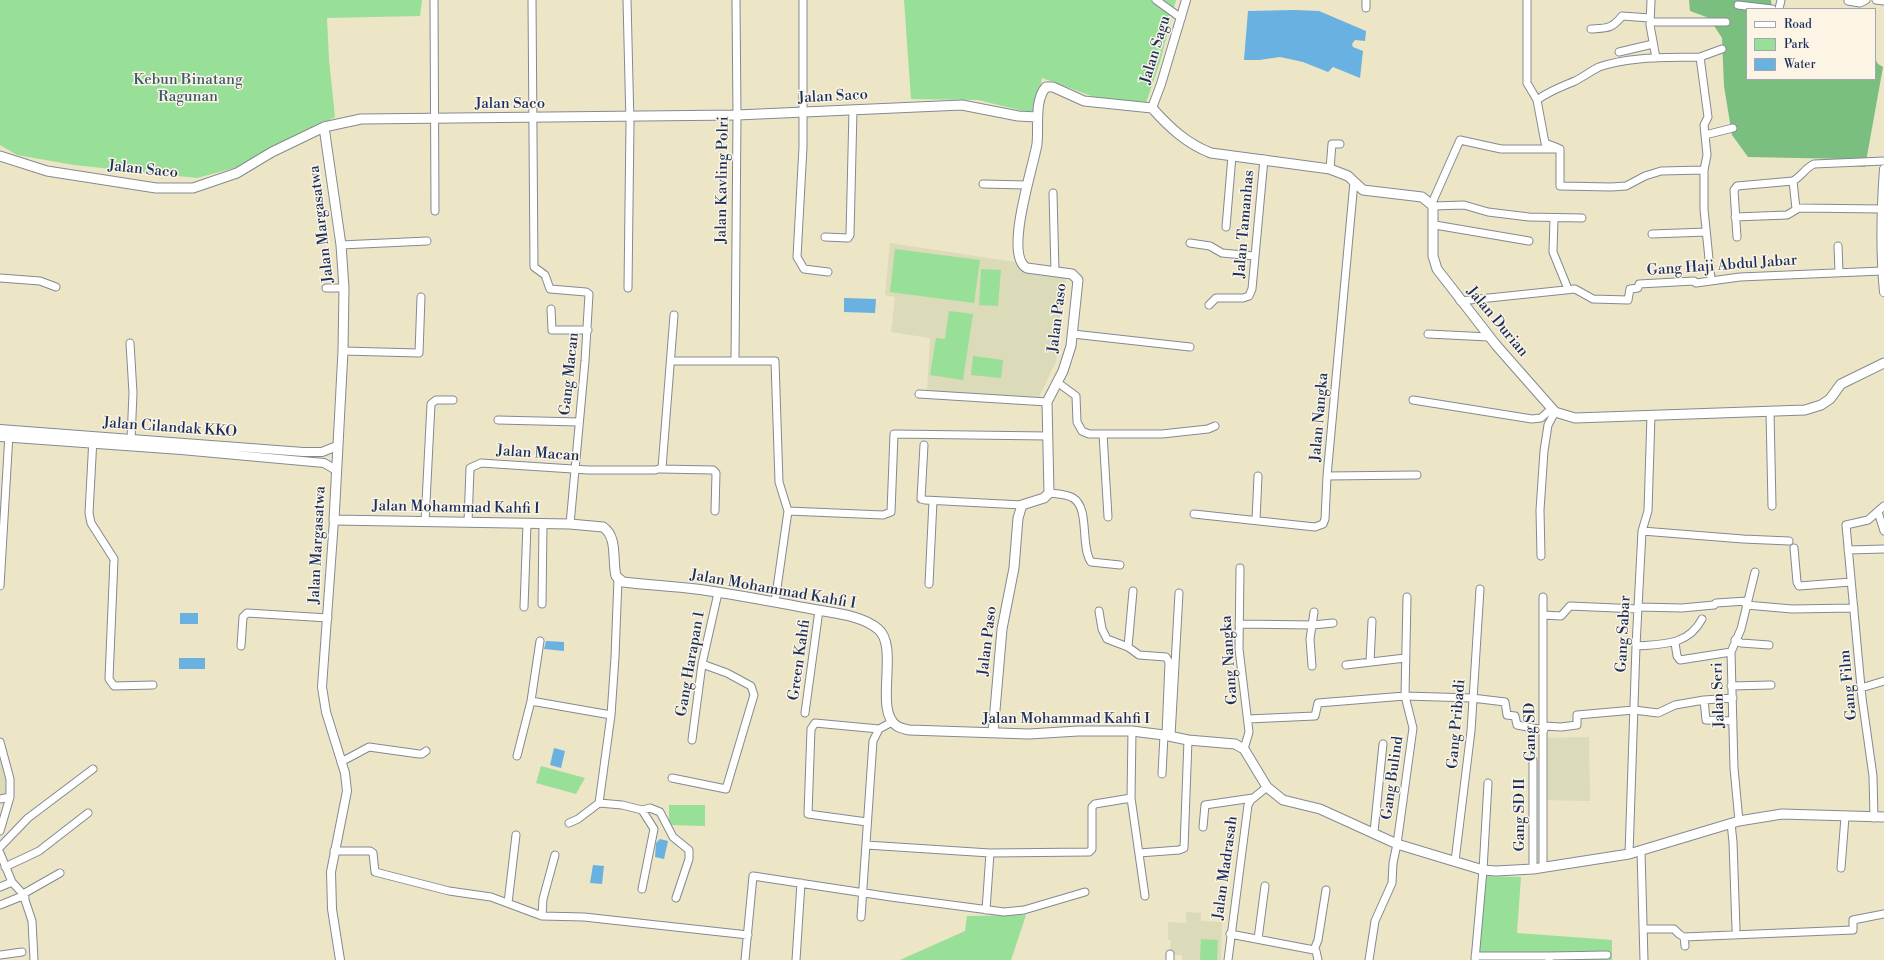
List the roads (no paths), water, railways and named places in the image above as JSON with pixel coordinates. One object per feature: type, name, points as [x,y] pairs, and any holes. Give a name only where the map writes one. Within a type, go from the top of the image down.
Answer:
[{"type":"main road","name":"Jalan Paso","points":[[1049,493],[1047,402],[1068,360],[1073,334],[1078,280],[1072,274],[1027,268],[1022,264],[1018,231],[1026,185],[1037,145],[1037,117],[1044,90],[1050,86],[1084,101],[1152,108]]},
{"type":"main road","name":"Jalan Saco","points":[[0,156],[47,171],[156,188],[193,188],[236,173],[272,152],[324,127],[361,119],[737,115],[962,105],[1018,116],[1037,117]]},
{"type":"main road","points":[[1152,108],[1168,126],[1199,148],[1211,153],[1264,159],[1339,171],[1363,190],[1422,197],[1433,205]]},
{"type":"main road","name":"Jalan Margasatwa","points":[[324,127],[342,245],[344,288],[343,351],[334,520]]},
{"type":"main road","name":"Jalan Durian","points":[[1433,205],[1434,263],[1460,300],[1489,337],[1554,410]]},
{"type":"main road","points":[[1554,410],[1575,418],[1805,410],[1821,405],[1830,399],[1841,384],[1884,363]]},
{"type":"main road","points":[[1022,505],[1044,498],[1049,493]]},
{"type":"main road","name":"Jalan Paso","points":[[993,734],[1002,629],[1014,568],[1018,518],[1022,505]]},
{"type":"main road","name":"Jalan Mohammad Kahfi I","points":[[334,520],[597,525],[608,530],[612,538],[615,572],[618,579],[623,582],[718,593],[775,602],[819,610],[864,621],[878,629],[884,636],[887,653],[887,694],[889,714],[892,722],[898,727],[909,730],[993,734],[1132,731],[1167,735],[1188,740],[1235,744],[1244,749]]},
{"type":"main road","points":[[1244,749],[1267,787],[1283,800],[1320,809],[1374,832],[1397,844],[1483,870],[1511,871],[1533,869],[1629,854],[1735,822],[1782,814],[1874,818],[1884,817]]},
{"type":"street","points":[[434,0],[435,211]]},
{"type":"street","points":[[532,0],[533,118]]},
{"type":"street","points":[[627,0],[630,116],[628,288]]},
{"type":"street","name":"Jalan Kavling Polri","points":[[736,0],[736,361]]},
{"type":"street","points":[[803,0],[803,113],[797,257],[804,269],[828,272]]},
{"type":"street","points":[[1156,0],[1181,18]]},
{"type":"street","name":"Jalan Sagu","points":[[1152,108],[1186,0]]},
{"type":"street","points":[[1366,0],[1366,8]]},
{"type":"street","points":[[1527,0],[1527,83],[1537,100],[1545,143],[1560,149]]},
{"type":"street","points":[[1651,0],[1650,20],[1656,58]]},
{"type":"street","points":[[1848,1],[1860,3],[1866,0]]},
{"type":"street","points":[[1876,0],[1884,1]]},
{"type":"street","points":[[1738,5],[1764,8]]},
{"type":"street","points":[[1591,29],[1608,28],[1615,25],[1622,16],[1650,20],[1726,22]]},
{"type":"street","points":[[1619,52],[1653,44]]},
{"type":"street","points":[[1537,100],[1550,90],[1576,80],[1598,68],[1616,63],[1656,58],[1700,57],[1722,49]]},
{"type":"street","points":[[1700,57],[1708,118],[1704,125],[1707,155],[1704,170],[1706,232],[1711,280]]},
{"type":"street","points":[[825,237],[848,238],[850,235],[853,110]]},
{"type":"street","name":"Gang Macan","points":[[533,118],[534,267],[545,275],[550,289],[586,292],[589,294],[588,330],[570,524]]},
{"type":"street","points":[[1705,135],[1733,128]]},
{"type":"street","points":[[1560,149],[1501,149],[1460,140],[1433,205],[1464,205],[1502,214],[1554,218],[1582,218]]},
{"type":"street","points":[[1330,169],[1332,144],[1340,144]]},
{"type":"street","points":[[1560,149],[1560,186],[1626,186],[1645,176],[1661,171],[1704,170]]},
{"type":"street","points":[[1226,227],[1232,156]]},
{"type":"street","name":"Jalan Tamanhas","points":[[1209,305],[1216,298],[1243,298],[1249,296],[1252,289],[1264,159]]},
{"type":"street","points":[[1737,237],[1734,190],[1737,186],[1793,181],[1800,177],[1808,166],[1814,164],[1884,161]]},
{"type":"street","points":[[1443,178],[1445,165]]},
{"type":"street","points":[[1884,169],[1881,210],[1882,271],[1884,292]]},
{"type":"street","points":[[1793,181],[1796,209]]},
{"type":"street","name":"Jalan Nangka","points":[[1194,514],[1319,527],[1323,524],[1325,519],[1327,476],[1354,182]]},
{"type":"street","points":[[983,184],[1026,185]]},
{"type":"street","points":[[1053,193],[1055,272]]},
{"type":"street","points":[[1735,217],[1787,215],[1792,214],[1799,208],[1881,210]]},
{"type":"street","points":[[1554,218],[1553,252],[1568,289]]},
{"type":"street","points":[[1434,226],[1529,241]]},
{"type":"street","points":[[1652,234],[1706,232]]},
{"type":"street","points":[[342,245],[427,241]]},
{"type":"street","points":[[1190,243],[1210,246],[1222,253],[1254,256]]},
{"type":"street","points":[[1838,246],[1838,272]]},
{"type":"street","name":"Gang Haji Abdul Jabar","points":[[1460,300],[1575,289],[1593,299],[1628,300],[1630,289],[1638,288],[1639,284],[1694,281],[1696,283],[1710,282],[1711,280],[1838,272],[1882,271]]},
{"type":"street","points":[[0,278],[40,281],[56,286]]},
{"type":"street","points":[[326,288],[344,288]]},
{"type":"street","points":[[343,351],[419,352],[421,297]]},
{"type":"street","points":[[551,309],[552,330],[588,330]]},
{"type":"street","points":[[660,469],[664,465],[674,315]]},
{"type":"street","points":[[1073,334],[1168,343],[1190,347]]},
{"type":"street","points":[[1428,334],[1489,337]]},
{"type":"street","points":[[130,343],[133,393],[132,440]]},
{"type":"street","points":[[671,361],[775,361],[779,482],[788,510],[775,602]]},
{"type":"street","points":[[1057,382],[1076,396],[1077,422],[1082,431],[1089,434],[1162,434],[1208,429],[1215,426]]},
{"type":"street","points":[[919,394],[1047,402]]},
{"type":"street","points":[[425,522],[432,404],[436,400],[453,400]]},
{"type":"street","points":[[1413,400],[1532,419],[1541,418],[1554,410]]},
{"type":"street","points":[[1541,556],[1540,510],[1544,451],[1548,425],[1554,410]]},
{"type":"street","points":[[1770,411],[1772,506]]},
{"type":"street","name":"Gang Sabar","points":[[1629,854],[1636,646],[1642,530],[1648,510],[1651,415]]},
{"type":"street","points":[[498,420],[579,422]]},
{"type":"street","name":"Jalan Cilandak KKO","points":[[0,429],[9,434]]},
{"type":"street","points":[[0,586],[9,434]]},
{"type":"street","name":"Jalan Cilandak KKO","points":[[0,437],[9,434],[324,463],[336,470]]},
{"type":"street","points":[[788,510],[884,515],[891,512],[894,434],[1047,436]]},
{"type":"street","points":[[1103,434],[1108,517]]},
{"type":"street","name":"Jalan Cilandak KKO","points":[[93,441],[132,440],[303,452],[322,452],[337,446]]},
{"type":"street","points":[[93,441],[89,513],[91,523],[114,559],[109,679],[114,686],[153,685]]},
{"type":"street","points":[[924,445],[921,499],[933,501],[1022,505]]},
{"type":"street","name":"Jalan Macan","points":[[468,522],[470,468],[481,463],[575,469],[713,470],[716,473],[715,511]]},
{"type":"street","points":[[1256,520],[1258,476]]},
{"type":"street","points":[[1327,476],[1417,476]]},
{"type":"street","points":[[1049,493],[1074,498],[1080,505],[1087,557],[1091,562],[1120,565]]},
{"type":"street","points":[[929,584],[933,501]]},
{"type":"street","points":[[1884,506],[1878,512],[1884,531]]},
{"type":"street","name":"Gang Film","points":[[1874,818],[1873,776],[1861,688],[1846,525],[1868,520],[1878,512]]},
{"type":"street","name":"Jalan Margasatwa","points":[[334,520],[322,687],[326,712],[341,762],[346,773],[347,791],[331,872],[332,910],[340,960]]},
{"type":"street","points":[[524,607],[527,524]]},
{"type":"street","points":[[542,604],[543,524]]},
{"type":"street","points":[[1642,530],[1743,539],[1789,541]]},
{"type":"street","points":[[1794,548],[1797,582],[1799,586],[1851,582]]},
{"type":"street","points":[[1848,550],[1884,549]]},
{"type":"street","name":"Gang Nangka","points":[[1240,568],[1239,649],[1249,732],[1244,749]]},
{"type":"street","name":"Jalan Seri","points":[[1736,929],[1733,842],[1735,822],[1731,652],[1741,629],[1755,572]]},
{"type":"street","points":[[599,803],[611,715],[618,579]]},
{"type":"street","name":"Gang Pribadi","points":[[1455,861],[1468,758],[1480,589]]},
{"type":"street","points":[[1128,647],[1133,591]]},
{"type":"street","name":"Gang Harapan 1","points":[[692,740],[702,664],[718,593]]},
{"type":"street","points":[[1162,774],[1167,735],[1179,593]]},
{"type":"street","name":"Gang Bulind","points":[[1369,960],[1375,921],[1392,883],[1393,863],[1413,728],[1405,696],[1407,597]]},
{"type":"street","name":"Gang SD","points":[[1543,597],[1543,867]]},
{"type":"street","points":[[1543,615],[1561,616],[1570,606],[1700,608],[1714,605],[1716,603],[1747,602],[1792,608],[1854,608]]},
{"type":"street","name":"Green Kahfi","points":[[806,713],[819,610]]},
{"type":"street","points":[[1099,611],[1102,629],[1107,639],[1128,647],[1139,655],[1166,657],[1169,662],[1167,735]]},
{"type":"street","points":[[1312,666],[1310,639],[1314,612]]},
{"type":"street","points":[[242,646],[243,616],[247,613],[328,618]]},
{"type":"street","points":[[1636,646],[1675,643],[1699,626],[1702,619]]},
{"type":"street","points":[[1370,662],[1372,621]]},
{"type":"street","points":[[1239,624],[1313,625],[1333,623]]},
{"type":"street","points":[[1735,640],[1741,643],[1769,645]]},
{"type":"street","points":[[517,756],[531,701],[540,641]]},
{"type":"street","points":[[1675,643],[1677,656],[1680,660],[1731,652]]},
{"type":"street","points":[[1346,664],[1405,658]]},
{"type":"street","points":[[672,778],[726,789],[754,695],[751,686],[727,673],[702,664]]},
{"type":"street","points":[[1861,688],[1884,681]]},
{"type":"street","points":[[1731,686],[1771,685]]},
{"type":"street","points":[[1248,719],[1315,716],[1317,703],[1405,696],[1472,698],[1504,702],[1508,715],[1515,716],[1517,725],[1544,728],[1577,725],[1577,715],[1634,710],[1658,713],[1675,705],[1704,700],[1733,698]]},
{"type":"street","points":[[1704,700],[1706,720],[1733,721]]},
{"type":"street","points":[[531,701],[611,715]]},
{"type":"street","points":[[867,822],[808,814],[811,729],[815,724],[879,729],[892,722]]},
{"type":"street","points":[[861,917],[873,741],[879,729]]},
{"type":"street","points":[[1132,731],[1131,798],[1145,896]]},
{"type":"street","points":[[1139,853],[1179,850],[1184,848],[1188,740]]},
{"type":"street","points":[[0,742],[10,779],[10,797],[0,831]]},
{"type":"street","points":[[1374,832],[1383,744]]},
{"type":"street","points":[[341,762],[368,748],[422,754],[426,751]]},
{"type":"street","name":"Gang SD II","points":[[1533,760],[1533,869]]},
{"type":"street","points":[[0,847],[28,818],[93,769]]},
{"type":"street","points":[[1488,783],[1483,870],[1475,958],[1550,958],[1607,955]]},
{"type":"street","name":"Jalan Madrasah","points":[[1228,960],[1230,934],[1248,805],[1253,798],[1267,787]]},
{"type":"street","points":[[0,799],[10,797]]},
{"type":"street","points":[[866,845],[990,853],[1089,852],[1092,850],[1092,807],[1095,804],[1131,798]]},
{"type":"street","points":[[1204,827],[1204,805],[1253,798]]},
{"type":"street","points":[[569,823],[578,819],[599,803],[622,805],[642,810],[650,808],[660,812],[673,837],[689,850],[689,859],[676,898]]},
{"type":"street","points":[[642,810],[654,829],[642,889]]},
{"type":"street","points":[[5,867],[39,851],[88,813]]},
{"type":"street","points":[[1841,868],[1845,817]]},
{"type":"street","points":[[508,903],[516,835]]},
{"type":"street","points":[[334,851],[370,851],[372,853],[375,872],[448,891],[491,897],[542,916],[584,917],[748,935]]},
{"type":"street","points":[[1641,851],[1644,960]]},
{"type":"street","points":[[0,853],[12,882],[24,896],[32,921],[34,960]]},
{"type":"street","points":[[986,910],[990,853]]},
{"type":"street","points":[[542,916],[543,899],[555,855]]},
{"type":"street","points":[[0,905],[24,896],[35,886],[60,873]]},
{"type":"street","points":[[746,960],[753,876],[986,910],[1024,910],[1085,892]]},
{"type":"street","points":[[0,887],[12,882]]},
{"type":"street","points":[[796,960],[801,883]]},
{"type":"street","points":[[1258,939],[1265,886]]},
{"type":"street","points":[[1314,950],[1318,940],[1326,890]]},
{"type":"street","points":[[1644,928],[1674,929],[1684,937],[1853,930],[1853,920],[1884,914]]},
{"type":"street","points":[[1230,934],[1314,950],[1316,951],[1318,960]]},
{"type":"street","points":[[1684,937],[1685,946]]},
{"type":"street","points":[[0,955],[22,952]]},
{"type":"water","points":[[1248,11],[1319,11],[1366,31],[1365,41],[1355,40],[1352,44],[1353,47],[1363,51],[1360,78],[1333,67],[1328,72],[1303,62],[1280,57],[1259,60],[1244,60]]},
{"type":"water","points":[[844,298],[876,299],[875,313],[844,312]]},
{"type":"water","points":[[180,613],[198,613],[198,624],[180,624]]},
{"type":"water","points":[[546,641],[564,642],[564,651],[544,649]]},
{"type":"water","points":[[179,658],[205,658],[205,669],[179,669]]},
{"type":"water","points":[[554,748],[565,751],[561,768],[550,765]]},
{"type":"water","points":[[660,839],[668,841],[664,859],[655,857],[656,843]]},
{"type":"water","points":[[593,865],[604,866],[602,884],[590,883]]},
{"type":"park label","name":"Kebun Binatang Ragunan","points":[[188,88]]}]
